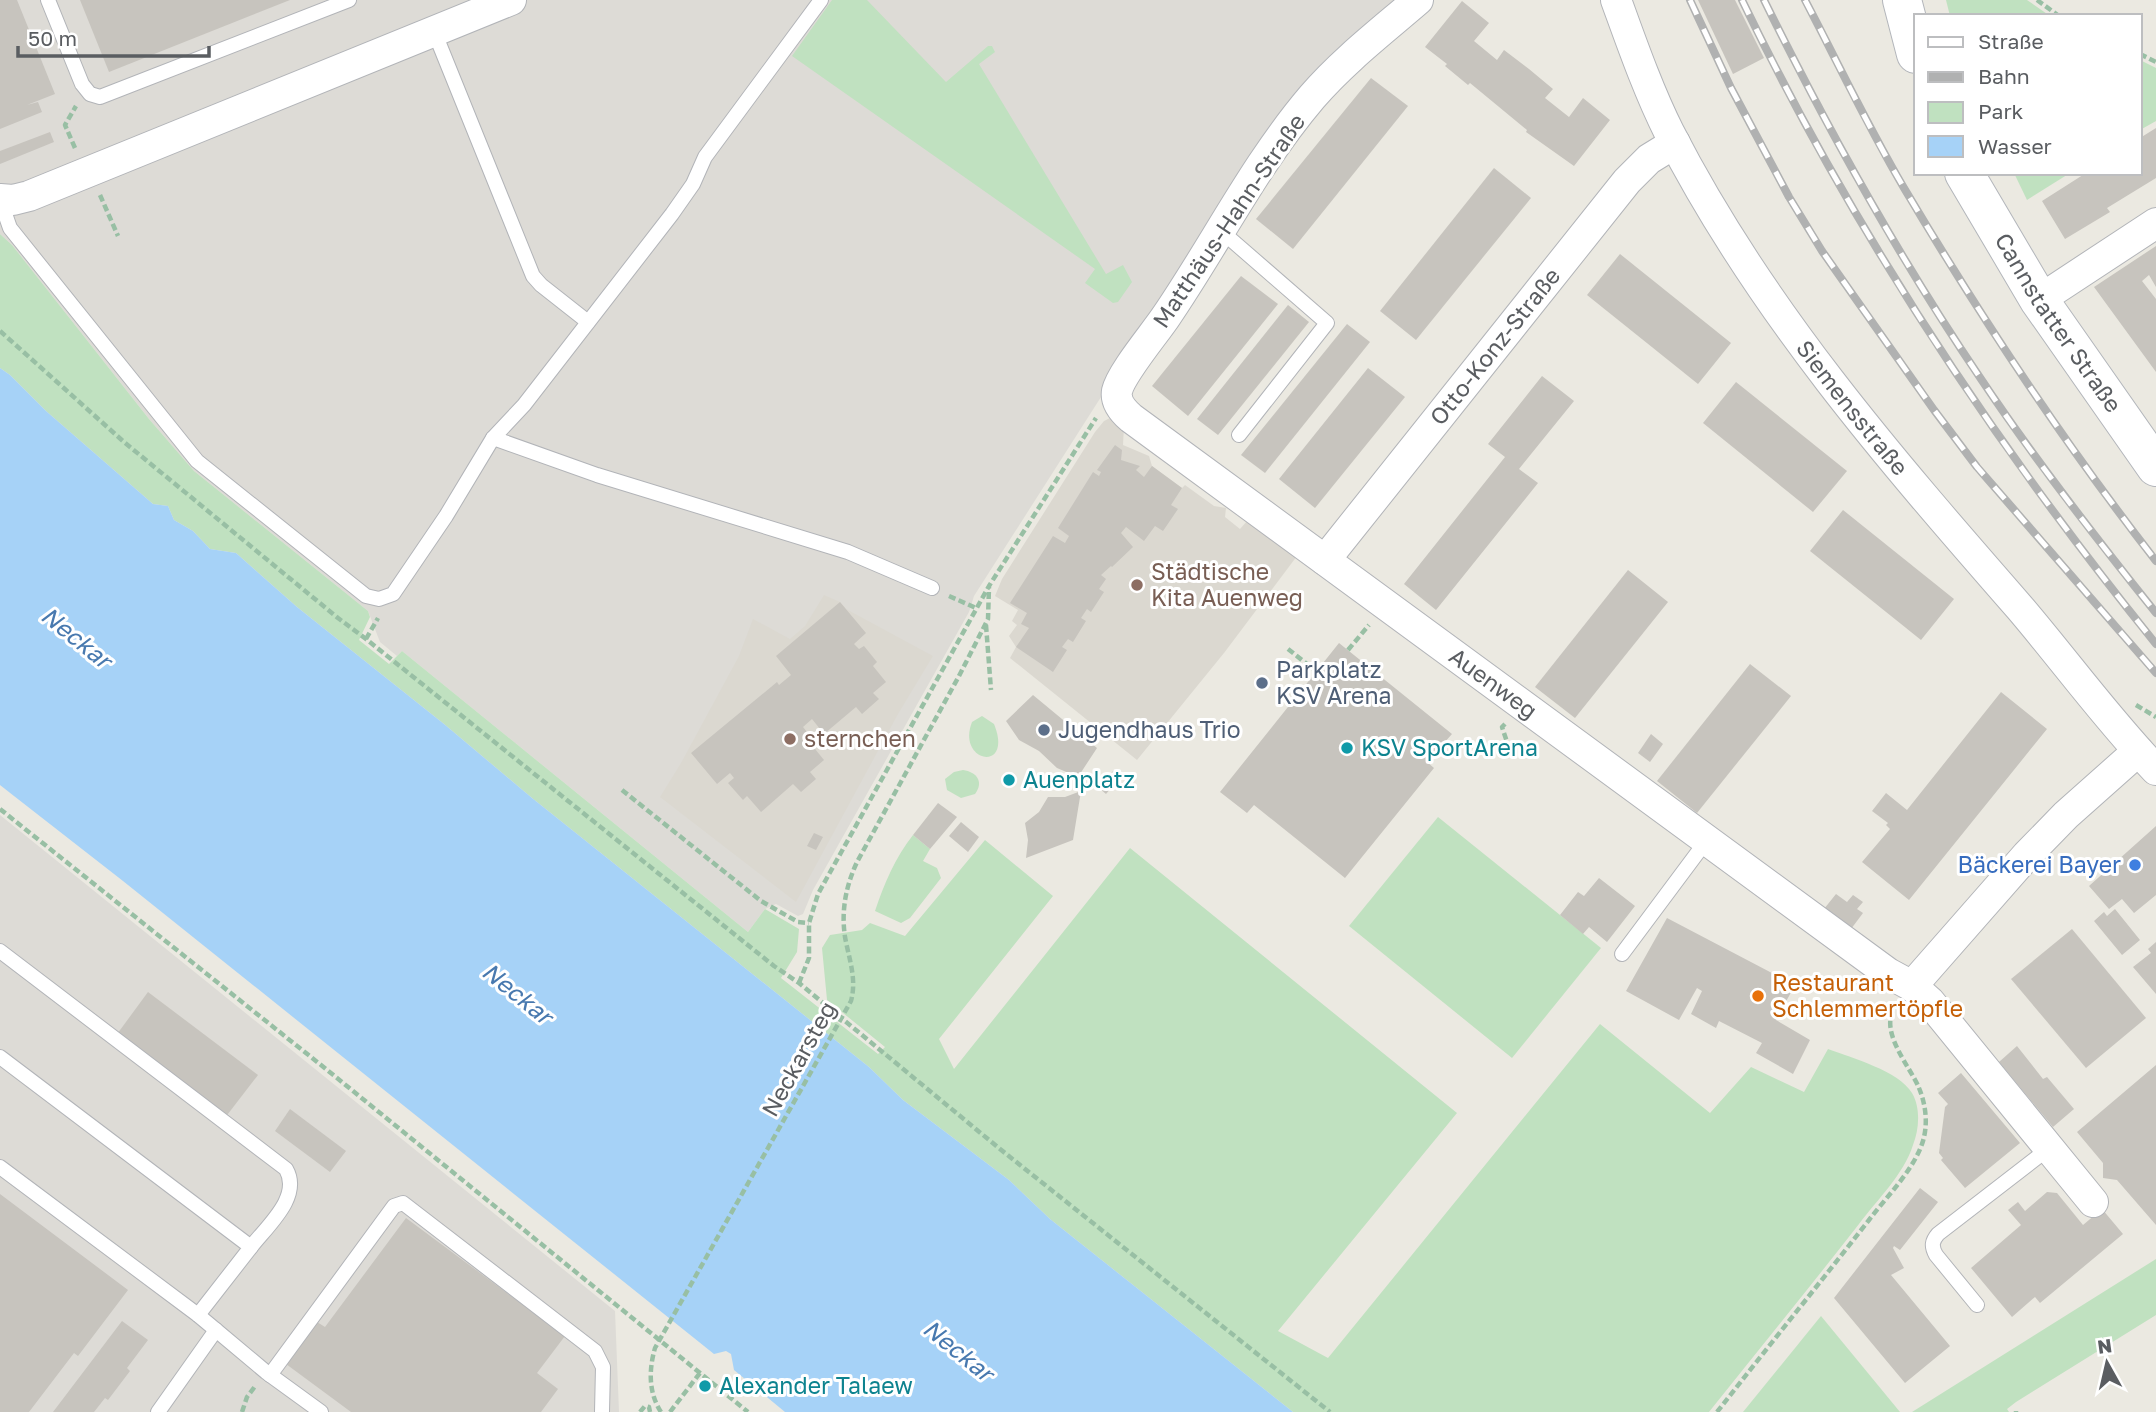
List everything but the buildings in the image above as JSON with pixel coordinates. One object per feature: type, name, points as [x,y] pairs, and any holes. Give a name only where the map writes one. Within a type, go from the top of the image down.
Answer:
[{"type":"main road","points":[[1902,0],[1914,46]]},
{"type":"main road","name":"Cannstatter Straße","points":[[1965,175],[2048,294],[2156,467]]},
{"type":"main road","name":"Cannstatter Straße","points":[[1989,175],[2048,294],[2156,430]]},
{"type":"street","points":[[0,199],[13,200],[29,196],[511,0]]},
{"type":"street","name":"Matthäus-Hahn-Straße","points":[[1117,396],[1121,381],[1169,313],[1273,148],[1314,95],[1352,57],[1418,0]]},
{"type":"street","name":"Siemensstraße","points":[[1616,0],[1651,92],[1675,143],[1752,275],[1811,359],[1884,449],[2055,649],[2117,729],[2147,761]]},
{"type":"street","name":"Otto-Konz-Straße","points":[[1325,560],[1627,181],[1649,159],[1675,143]]},
{"type":"street","points":[[2048,294],[2156,223]]},
{"type":"street","name":"Auenweg","points":[[1117,396],[1122,409],[1131,418],[1888,973],[1912,986],[1930,1002],[2093,1202]]},
{"type":"street","points":[[1912,986],[2027,855],[2076,806],[2147,761]]},
{"type":"lane","points":[[48,0],[86,91],[96,97],[107,96],[349,0]]},
{"type":"lane","points":[[0,199],[10,228],[197,461],[366,596],[379,599],[393,594],[446,516],[493,438],[524,405],[672,214],[693,184],[705,157],[821,0]]},
{"type":"lane","points":[[435,31],[533,276],[588,323]]},
{"type":"lane","points":[[1220,230],[1327,323],[1239,435]]},
{"type":"lane","points":[[493,438],[597,475],[848,552],[932,588]]},
{"type":"lane","points":[[1622,954],[1707,840]]},
{"type":"lane","points":[[0,951],[286,1170],[291,1182],[290,1195],[198,1315]]},
{"type":"lane","points":[[0,1057],[251,1247]]},
{"type":"lane","points":[[1977,1305],[1936,1255],[1932,1247],[1933,1241],[1938,1234],[2048,1149]]},
{"type":"lane","points":[[0,1167],[198,1315],[268,1373],[321,1412]]},
{"type":"lane","points":[[268,1373],[394,1206],[403,1203],[596,1351],[603,1367],[602,1412]]},
{"type":"lane","points":[[158,1412],[216,1330]]},
{"type":"path","points":[[2036,0],[2056,14]]},
{"type":"path","points":[[71,138],[65,122],[86,91]]},
{"type":"path","points":[[0,331],[124,442],[338,618],[774,966],[799,983],[1020,1165],[1330,1412]]},
{"type":"path","points":[[799,983],[809,958],[809,923],[818,894],[989,586],[1098,414],[1117,396]]},
{"type":"path","points":[[989,586],[990,605],[986,624],[991,690]]},
{"type":"path","points":[[932,588],[976,608]]},
{"type":"path","name":"Neckarsteg","points":[[659,1409],[653,1395],[650,1376],[652,1357],[659,1340],[851,1001],[854,986],[844,915],[849,882],[857,862],[986,624]]},
{"type":"path","points":[[1348,650],[1361,634]]},
{"type":"path","points":[[1288,649],[1317,671]]},
{"type":"path","points":[[622,790],[761,901],[798,922],[809,923]]},
{"type":"path","points":[[0,809],[748,1412]]},
{"type":"path","points":[[1717,1412],[1919,1152],[1925,1129],[1922,1096],[1896,1044],[1889,1019],[1912,986]]},
{"type":"path","points":[[242,1412],[247,1397],[268,1373]]},
{"type":"path","points":[[670,1412],[700,1373]]},
{"type":"path","points":[[640,1412],[645,1406],[650,1408],[651,1412],[659,1409]]},
{"type":"shaded area","points":[[0,0],[1403,0],[1191,256],[974,596],[969,612],[813,890],[803,914],[798,916],[776,904],[765,909],[748,932],[402,651],[397,656],[380,642],[368,611],[194,471],[149,419],[12,245],[0,234]]},
{"type":"shaded area","name":"Städtische Kita Auenweg","points":[[1110,418],[1124,426],[1123,445],[1149,456],[1152,466],[1182,488],[1185,485],[1214,506],[1226,508],[1225,517],[1240,529],[1247,521],[1297,556],[1224,653],[1137,760],[1010,658],[1016,647],[1009,636],[1017,625],[1012,621],[1018,610],[995,596],[1002,579],[1095,432]]},
{"type":"shaded area","name":"sternchen","points":[[824,595],[933,656],[898,714],[796,902],[660,797],[739,656],[753,619],[790,639],[805,626]]},
{"type":"shaded area","points":[[0,815],[615,1311],[619,1412],[0,1412]]},
{"type":"green space","points":[[832,0],[867,0],[946,82],[988,46],[992,46],[995,52],[979,64],[1106,274],[1123,265],[1132,282],[1118,302],[1113,303],[1085,283],[1095,269],[792,56]]},
{"type":"green space","points":[[1946,0],[2027,0],[2047,14],[1950,14]]},
{"type":"green space","points":[[2142,61],[2156,68],[2156,121],[2142,129]]},
{"type":"green space","points":[[2015,175],[2067,175],[2027,200]]},
{"type":"green space","points":[[0,234],[12,245],[149,419],[194,471],[368,611],[370,617],[359,640],[389,664],[402,651],[748,932],[765,909],[799,929],[797,952],[781,978],[878,1054],[885,1047],[827,1000],[822,948],[830,935],[862,930],[870,923],[905,936],[985,840],[1053,896],[939,1039],[954,1069],[1130,848],[1457,1113],[1278,1331],[1328,1358],[1600,1024],[1710,1113],[1751,1067],[1804,1092],[1828,1049],[1874,1066],[1906,1085],[1915,1099],[1918,1126],[1909,1156],[1889,1186],[1709,1412],[1293,1412],[1050,1219],[1009,1180],[903,1100],[869,1067],[532,798],[297,607],[236,553],[210,549],[193,531],[174,520],[168,506],[153,504],[46,411],[0,368]]},
{"type":"green space","points":[[982,716],[994,724],[998,740],[997,750],[992,756],[977,754],[969,736],[972,722]]},
{"type":"green space","points":[[963,770],[975,775],[979,785],[975,794],[961,798],[947,790],[945,779],[954,772]]},
{"type":"green space","points":[[1438,817],[1601,948],[1512,1058],[1349,926]]},
{"type":"green space","points":[[913,835],[930,849],[923,861],[937,868],[941,878],[910,918],[901,923],[875,911],[891,872]]},
{"type":"green space","points":[[2156,1259],[2156,1315],[2016,1402],[2007,1409],[2009,1412],[1912,1412]]},
{"type":"green space","points":[[1821,1316],[1900,1412],[1743,1412]]},
{"type":"water","name":"Neckar","points":[[0,368],[153,504],[168,506],[174,520],[193,531],[210,549],[236,553],[297,607],[532,798],[869,1067],[903,1100],[1009,1180],[1050,1219],[1293,1412],[785,1412],[734,1370],[731,1354],[726,1351],[714,1354],[0,785]]},
{"type":"railway","points":[[1690,0],[1731,88],[1789,197],[1822,251],[1977,467],[2156,673]]},
{"type":"railway","points":[[1742,0],[1831,170],[1930,334],[2039,492],[2156,644]]},
{"type":"railway","points":[[1764,0],[1866,193],[1951,333],[2044,469],[2156,613]]},
{"type":"railway","points":[[1805,0],[1891,165],[1962,284],[2056,425],[2156,561]]},
{"type":"place","name":"Städtische Kita Auenweg","points":[[1137,585]]},
{"type":"place","name":"Parkplatz KSV Arena","points":[[1262,683]]},
{"type":"place","name":"Jugendhaus Trio","points":[[1044,730]]},
{"type":"place","name":"sternchen","points":[[790,739]]},
{"type":"place","name":"KSV SportArena","points":[[1347,748]]},
{"type":"place","name":"Auenplatz","points":[[1009,780]]},
{"type":"place","name":"Bäckerei Bayer","points":[[2135,865]]},
{"type":"place","name":"Restaurant Schlemmertöpfle","points":[[1758,996]]},
{"type":"place","name":"Alexander Talaew","points":[[705,1386]]}]
